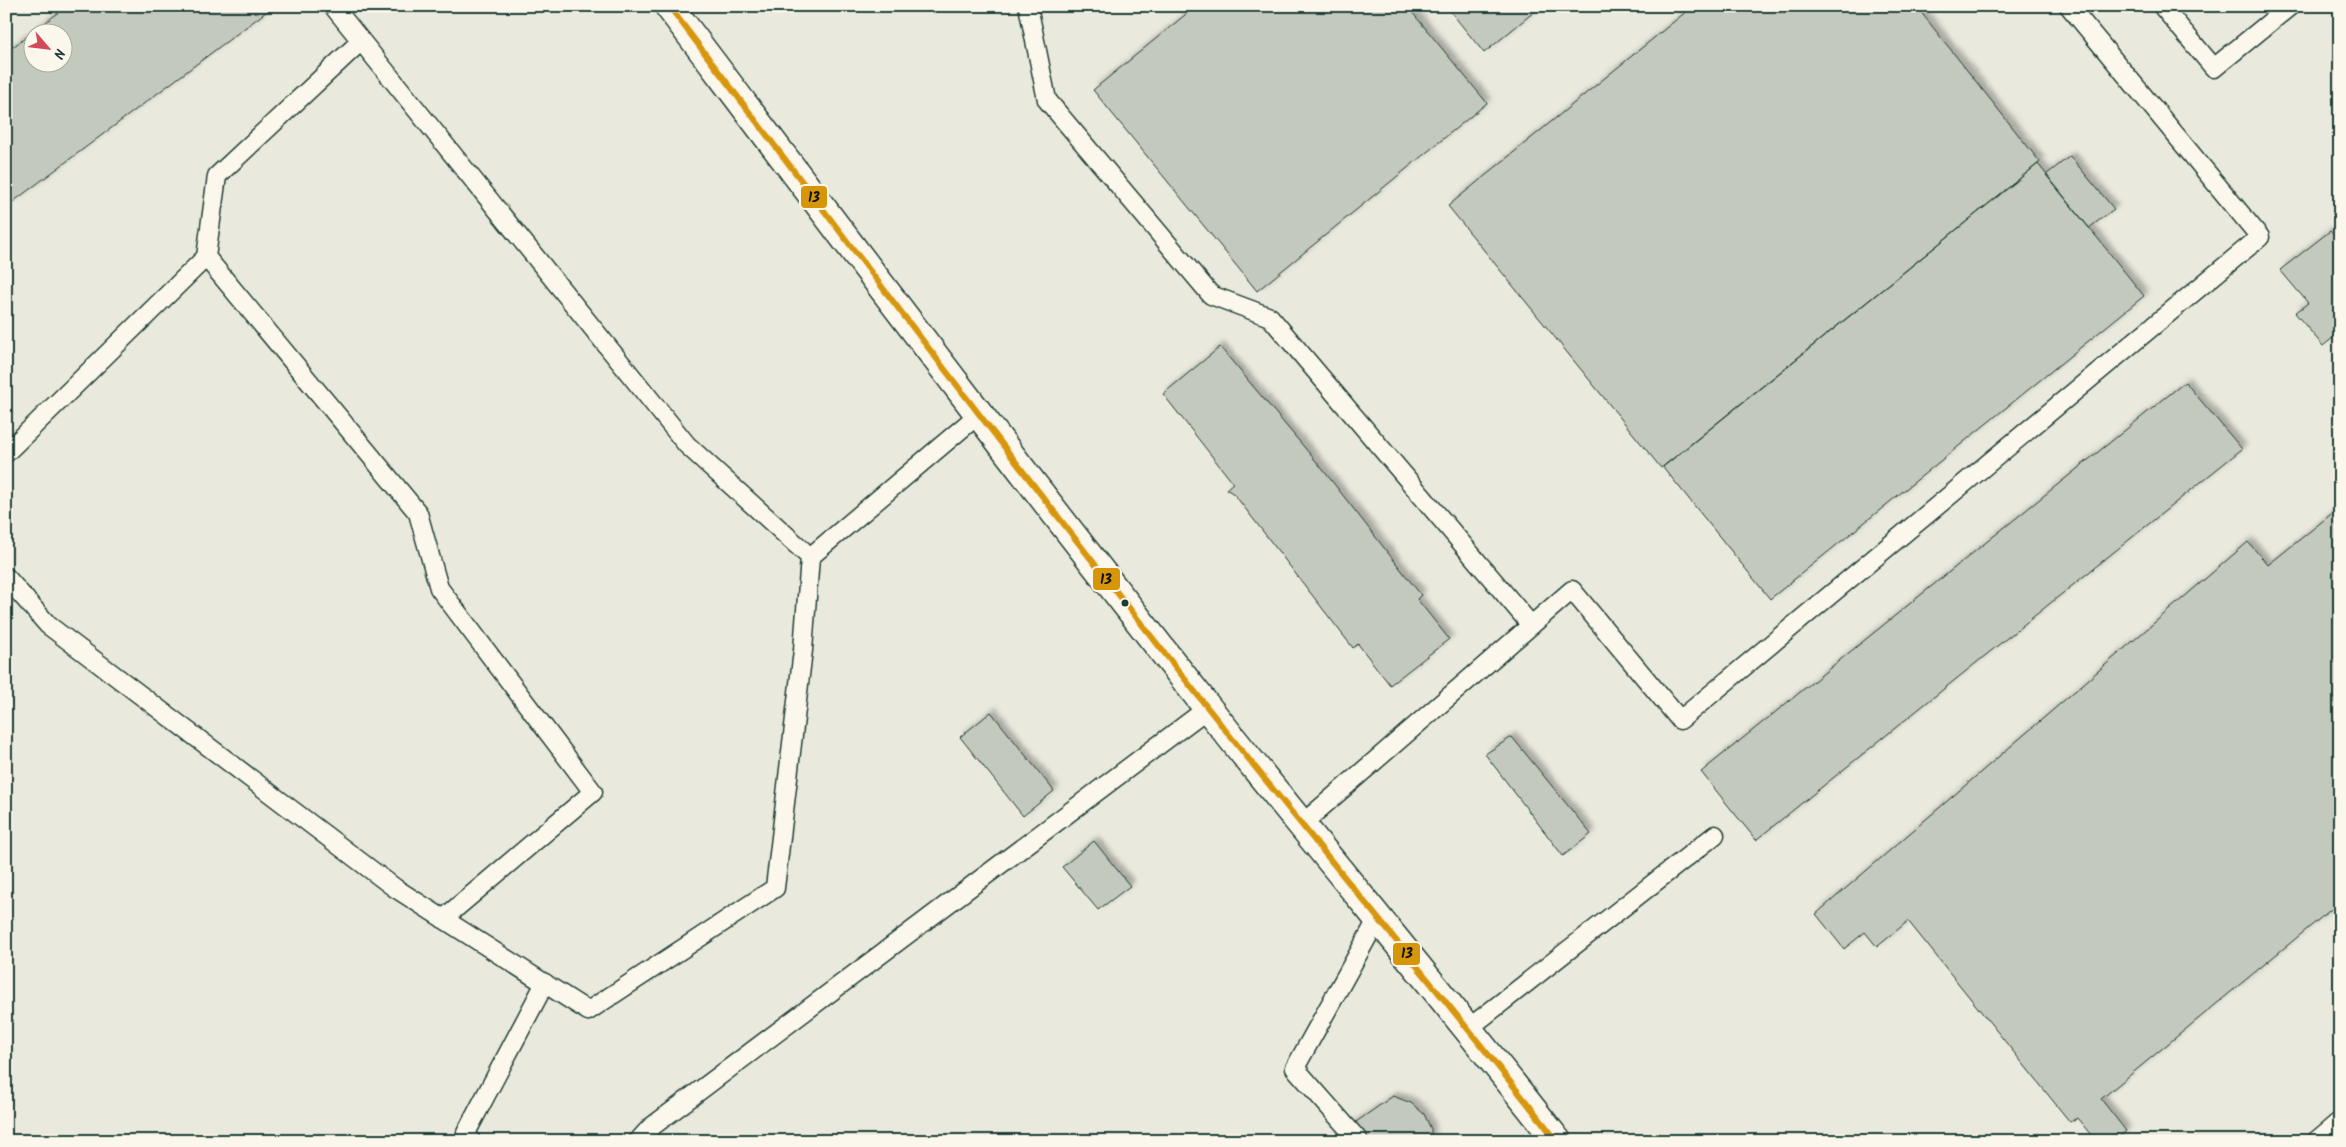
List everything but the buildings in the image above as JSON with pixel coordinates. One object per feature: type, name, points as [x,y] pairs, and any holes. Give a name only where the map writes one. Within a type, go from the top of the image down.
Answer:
[{"type":"main road","points":[[669,6],[979,414],[1208,708],[1468,1028],[1557,1141]]},
{"type":"lane","points":[[333,6],[687,445],[810,557]]},
{"type":"lane","points":[[1028,6],[1047,100],[1211,295],[1270,317],[1531,625]]},
{"type":"lane","points":[[1302,824],[1572,590],[1680,720],[2260,237],[2068,6]]},
{"type":"lane","points":[[2162,6],[2214,68],[2290,6]]},
{"type":"lane","points":[[6,452],[206,258],[217,176],[361,41]]},
{"type":"lane","points":[[206,258],[418,513],[439,588],[593,792],[443,919]]},
{"type":"lane","points":[[6,577],[48,625],[395,888],[588,1011],[775,888],[803,650],[810,557],[979,414]]},
{"type":"lane","points":[[638,1141],[650,1128],[1208,708]]},
{"type":"lane","points":[[1468,1028],[1715,835]]},
{"type":"lane","points":[[1359,1141],[1295,1068],[1378,918]]},
{"type":"lane","points":[[470,1141],[466,1132],[545,983]]},
{"type":"lane","points":[[2316,1141],[2340,1121]]},
{"type":"shaded area","points":[[6,6],[2340,6],[2340,1141],[6,1141]]},
{"type":"transit line","name":"13","points":[[669,6],[936,358],[1139,620],[1250,761],[1557,1141]]}]
